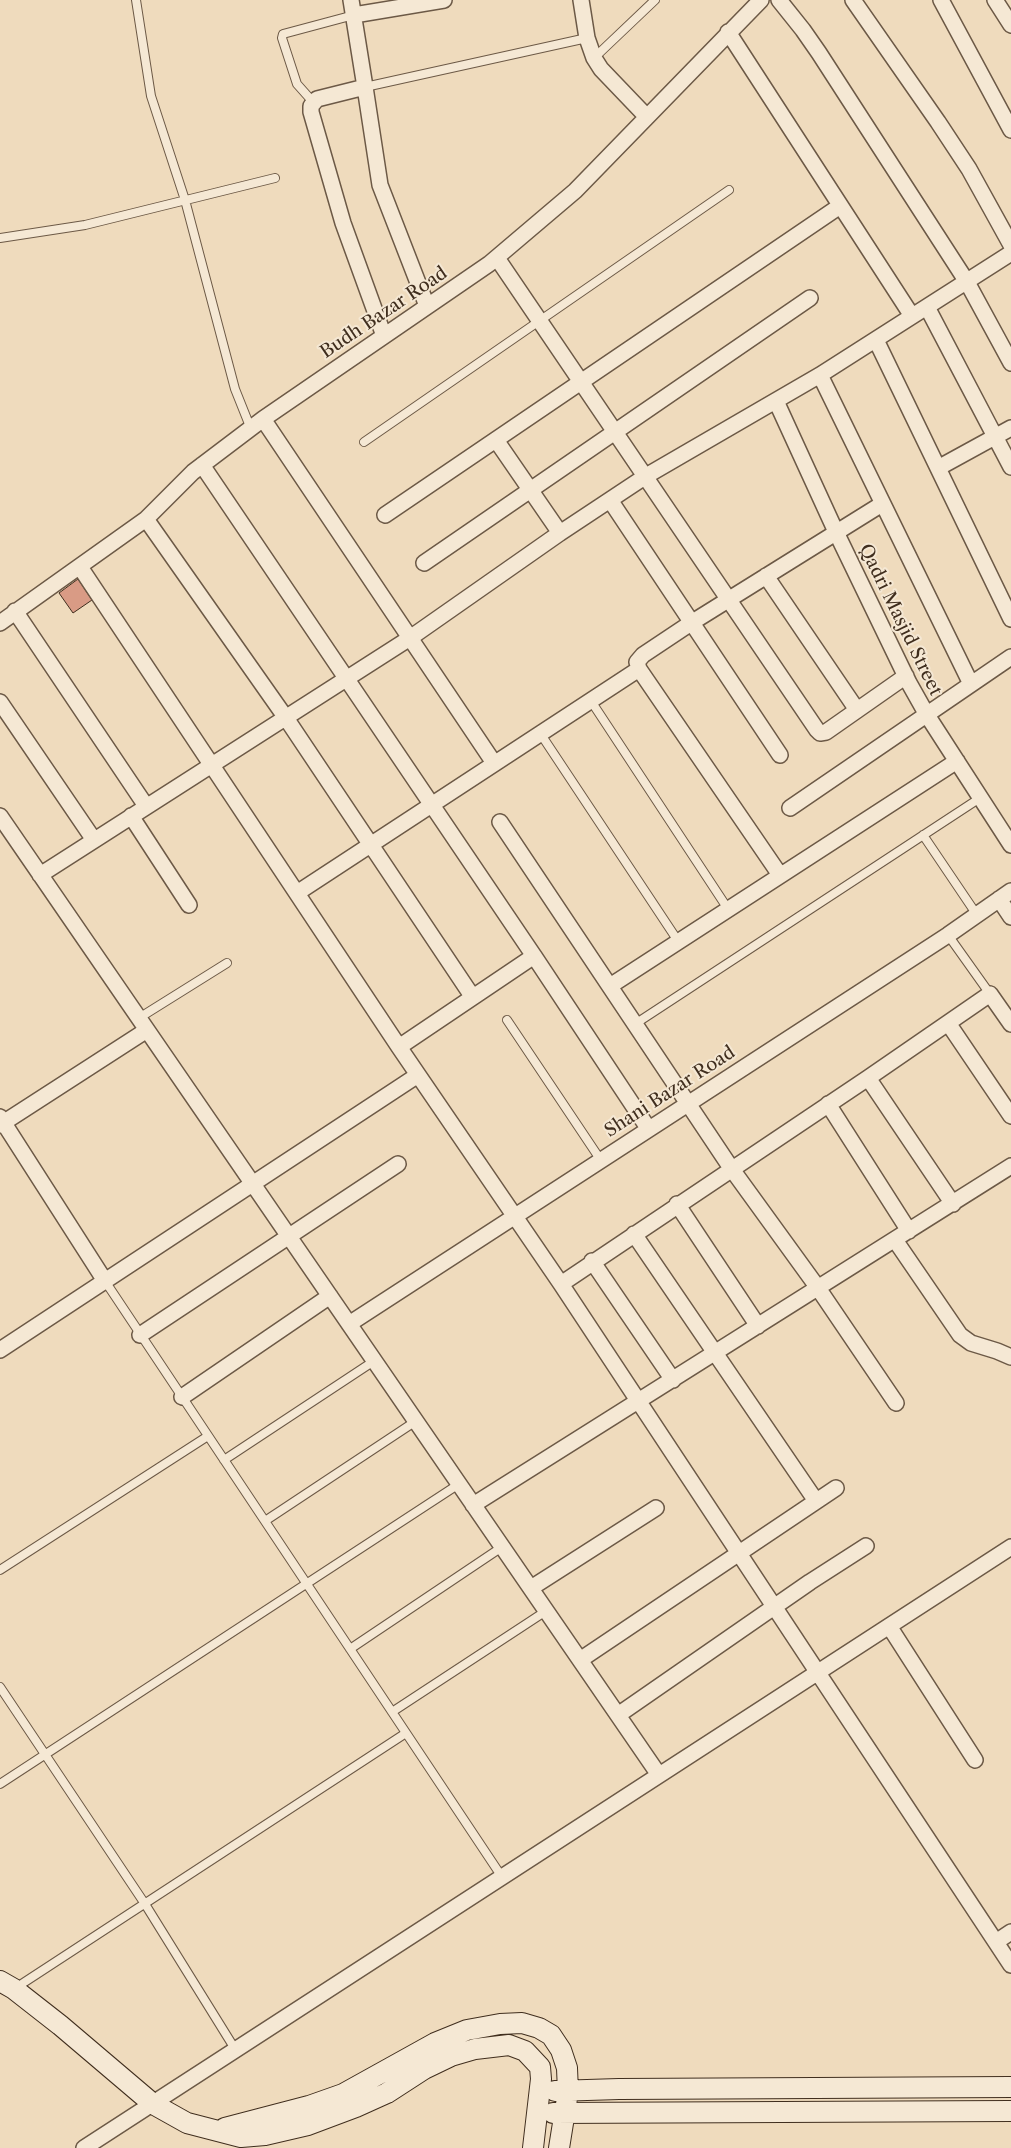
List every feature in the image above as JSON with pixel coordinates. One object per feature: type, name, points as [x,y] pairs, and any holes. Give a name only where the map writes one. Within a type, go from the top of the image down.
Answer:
[{"type":"street","points":[[351,0],[380,184],[427,306]]},
{"type":"street","points":[[354,16],[444,0]]},
{"type":"street","points":[[581,0],[594,58],[601,69],[646,116]]},
{"type":"street","name":"Budh Bazar Road","points":[[0,624],[15,611],[146,519],[202,466],[257,424],[497,258],[574,191],[761,0]]},
{"type":"street","points":[[778,0],[819,53],[967,282],[1011,363]]},
{"type":"street","points":[[853,0],[944,130],[969,169],[1011,245]]},
{"type":"street","points":[[941,0],[1011,130]]},
{"type":"street","points":[[994,0],[1011,25]]},
{"type":"street","points":[[728,32],[912,316]]},
{"type":"street","points":[[365,87],[322,97],[313,102],[311,112],[343,223],[384,336]]},
{"type":"street","points":[[385,515],[840,206]]},
{"type":"street","points":[[40,875],[410,638],[560,533],[646,476],[820,376],[1011,253]]},
{"type":"street","points":[[497,258],[817,730],[820,733],[826,732],[906,676]]},
{"type":"street","points":[[424,563],[810,298]]},
{"type":"street","points":[[927,307],[1011,466]]},
{"type":"street","points":[[876,340],[1011,619]]},
{"type":"street","points":[[820,376],[971,684]]},
{"type":"street","name":"Qadri Masjid Street","points":[[776,401],[836,532],[906,676],[927,715],[1011,845]]},
{"type":"street","points":[[257,424],[410,638],[494,764]]},
{"type":"street","points":[[938,468],[1011,428]]},
{"type":"street","points":[[496,440],[560,533]]},
{"type":"street","points":[[202,466],[534,956],[648,1128]]},
{"type":"street","points":[[610,500],[690,623],[780,755]]},
{"type":"street","points":[[780,876],[639,669],[638,662],[642,655],[690,623],[882,504]]},
{"type":"street","points":[[146,519],[286,718],[472,996]]},
{"type":"street","points":[[80,567],[399,1047],[561,1284],[1011,1965]]},
{"type":"street","points":[[766,576],[857,710]]},
{"type":"street","points":[[15,611],[146,806]]},
{"type":"street","points":[[790,808],[1011,657]]},
{"type":"street","points":[[296,893],[371,846],[431,804],[639,669]]},
{"type":"street","points":[[0,702],[94,840]]},
{"type":"street","points":[[610,986],[957,761]]},
{"type":"street","points":[[0,816],[659,1775]]},
{"type":"street","points":[[130,816],[189,905]]},
{"type":"street","points":[[500,822],[687,1102],[818,1288],[896,1403]]},
{"type":"street","points":[[1005,895],[1011,917]]},
{"type":"street","name":"Shani Bazar Road","points":[[349,1324],[515,1217],[687,1102],[948,935],[1005,895]]},
{"type":"street","points":[[399,1047],[534,956]]},
{"type":"street","points":[[561,1284],[592,1261],[868,1078],[990,994],[1011,1024]]},
{"type":"street","points":[[948,1023],[1011,1116]]},
{"type":"street","points":[[105,1281],[1,1122],[143,1024]]},
{"type":"street","points":[[0,1350],[418,1075]]},
{"type":"street","points":[[868,1078],[952,1204]]},
{"type":"street","points":[[828,1104],[909,1231]]},
{"type":"street","points":[[140,1335],[398,1164]]},
{"type":"street","points":[[473,1505],[1011,1166]]},
{"type":"street","points":[[677,1204],[758,1326]]},
{"type":"street","points":[[634,1234],[816,1501]]},
{"type":"street","points":[[895,1240],[960,1335],[971,1343],[1011,1357]]},
{"type":"street","points":[[592,1261],[673,1380]]},
{"type":"street","points":[[182,1397],[330,1296]]},
{"type":"street","points":[[580,1660],[836,1488]]},
{"type":"street","points":[[531,1588],[656,1508]]},
{"type":"street","points":[[618,1715],[810,1582],[866,1546]]},
{"type":"street","points":[[84,2148],[1011,1547]]},
{"type":"street","points":[[889,1626],[975,1760]]},
{"type":"street","points":[[996,1942],[1011,1932]]},
{"type":"street","points":[[7,1985],[60,2025],[104,2065],[153,2104],[187,2123],[241,2137],[265,2135],[308,2125],[356,2107],[387,2093],[424,2069],[451,2056],[493,2046],[509,2046],[525,2050],[540,2067],[542,2079],[534,2148]]},
{"type":"street","points":[[213,2130],[274,2116],[342,2094],[435,2043],[467,2030],[500,2024],[522,2023],[539,2028],[551,2035],[561,2050],[564,2059],[568,2092],[559,2148]]},
{"type":"street","points":[[540,2091],[1011,2087]]},
{"type":"street","points":[[537,2113],[1011,2111]]},
{"type":"lane","points":[[136,0],[151,96],[185,200],[235,389],[257,424]]},
{"type":"lane","points":[[594,58],[654,0]]},
{"type":"lane","points":[[313,102],[297,84],[282,38],[283,34],[354,16]]},
{"type":"lane","points":[[365,87],[588,38]]},
{"type":"lane","points":[[0,238],[85,225],[275,178]]},
{"type":"lane","points":[[364,442],[729,190]]},
{"type":"lane","points":[[591,701],[728,909]]},
{"type":"lane","points":[[540,733],[678,941]]},
{"type":"lane","points":[[635,1024],[980,798]]},
{"type":"lane","points":[[923,835],[977,915]]},
{"type":"lane","points":[[948,935],[990,994]]},
{"type":"lane","points":[[143,1024],[227,963]]},
{"type":"lane","points":[[507,1020],[600,1159]]},
{"type":"lane","points":[[105,1281],[502,1877]]},
{"type":"lane","points":[[224,1460],[374,1361]]},
{"type":"lane","points":[[265,1521],[416,1421]]},
{"type":"lane","points":[[0,1570],[208,1436]]},
{"type":"lane","points":[[0,1784],[459,1484]]},
{"type":"lane","points":[[350,1649],[502,1547]]},
{"type":"lane","points":[[392,1712],[546,1610]]},
{"type":"lane","points":[[0,1687],[144,1904],[235,2049]]},
{"type":"lane","points":[[7,1985],[144,1904],[406,1733]]},
{"type":"building","points":[[78,579],[92,600],[73,613],[59,593]]}]
